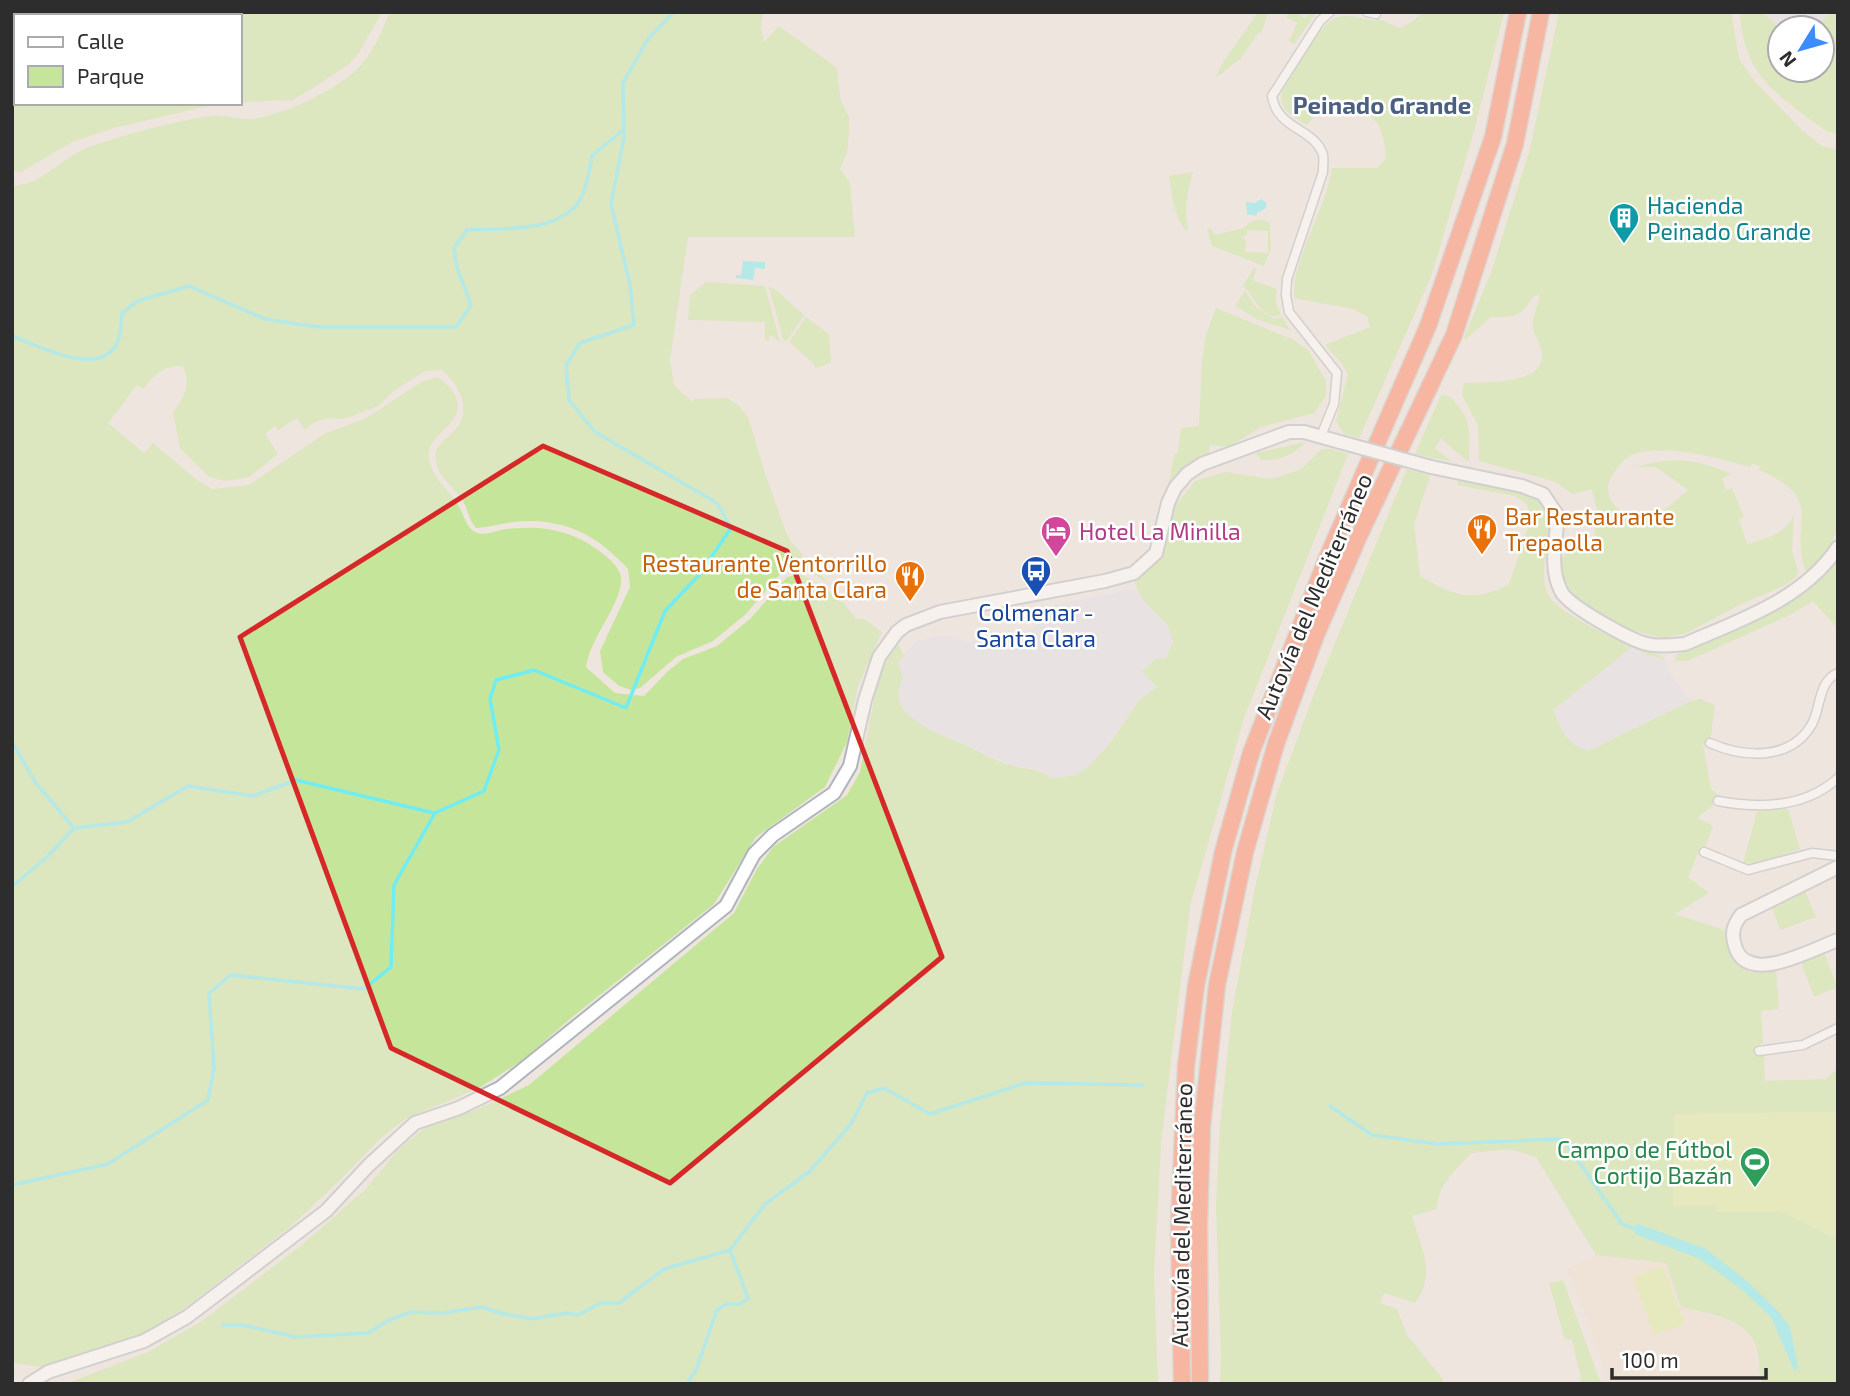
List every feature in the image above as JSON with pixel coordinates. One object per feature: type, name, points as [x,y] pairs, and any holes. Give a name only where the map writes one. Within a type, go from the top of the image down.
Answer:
[{"type":"highway","name":"Autovía del Mediterráneo","points":[[1182,1384],[1179,1225],[1186,1066],[1196,986],[1223,852],[1251,753],[1303,619],[1428,326],[1493,137],[1518,12]]},
{"type":"highway","name":"Autovía del Mediterráneo","points":[[1200,1384],[1199,1223],[1202,1126],[1217,985],[1245,852],[1276,744],[1316,635],[1454,335],[1514,144],[1541,12]]},
{"type":"main road","points":[[29,1384],[48,1372],[144,1341],[187,1317],[326,1211],[369,1165],[415,1123],[459,1108],[500,1088],[726,906],[754,854],[774,835],[834,793],[850,766],[865,700],[879,657],[897,632],[906,625],[940,612],[1105,581],[1134,573],[1156,553],[1168,503],[1175,488],[1187,474],[1202,464],[1289,432],[1321,436],[1431,467],[1522,486],[1543,495],[1558,516],[1554,558],[1555,576],[1561,594],[1586,613],[1647,644],[1685,644],[1777,603],[1812,577],[1827,563],[1838,547]]},
{"type":"main road","points":[[1838,867],[1741,915],[1734,925],[1732,936],[1742,959],[1758,966],[1777,963],[1838,940]]},
{"type":"street","points":[[1321,436],[1334,404],[1337,373],[1289,312],[1286,295],[1287,279],[1322,172],[1323,155],[1312,140],[1274,109],[1272,96],[1320,21],[1330,12]]},
{"type":"street","points":[[1710,743],[1726,750],[1747,754],[1780,751],[1798,743],[1812,724],[1825,685],[1832,675],[1838,673]]},
{"type":"street","points":[[1718,801],[1749,807],[1784,803],[1815,796],[1838,778]]},
{"type":"street","points":[[1704,852],[1748,870],[1812,853],[1838,856]]},
{"type":"street","points":[[1759,1051],[1803,1045],[1838,1027]]},
{"type":"highlighted area","points":[[543,446],[787,551],[942,957],[670,1183],[391,1048],[240,637]]},
{"type":"shaded area","points":[[1763,12],[1832,12],[1830,14],[1766,15]]},
{"type":"shaded area","points":[[1137,588],[1143,600],[1167,624],[1173,641],[1157,687],[1139,700],[1106,747],[1088,767],[1074,776],[1051,778],[1044,771],[1010,765],[919,725],[905,711],[899,699],[898,689],[903,679],[898,661],[919,640],[945,635],[968,642],[1026,632],[1034,629],[1053,605]]},
{"type":"shaded area","points":[[1632,647],[1667,661],[1667,669],[1691,701],[1588,751],[1575,747],[1564,737],[1553,710]]},
{"type":"shaded area","points":[[1596,1255],[1666,1263],[1681,1307],[1725,1319],[1738,1326],[1755,1342],[1757,1367],[1763,1384],[1608,1384],[1599,1351],[1567,1269]]},
{"type":"green space","points":[[12,12],[382,12],[358,54],[349,64],[316,86],[293,100],[242,102],[242,14],[14,14],[14,105],[212,105],[114,128],[72,142],[21,172],[12,171]]},
{"type":"green space","points":[[390,12],[763,12],[761,28],[764,42],[779,26],[837,68],[840,98],[849,117],[847,152],[840,169],[850,183],[855,237],[688,237],[670,360],[674,385],[692,402],[694,399],[727,398],[738,405],[748,417],[786,532],[791,542],[828,583],[792,565],[780,574],[745,615],[713,641],[676,657],[640,688],[631,690],[619,686],[603,672],[600,651],[630,587],[628,569],[596,540],[572,528],[545,522],[523,521],[476,528],[464,503],[437,467],[436,452],[439,446],[454,431],[463,415],[459,391],[442,370],[425,371],[395,390],[378,406],[347,418],[324,419],[305,430],[297,418],[278,430],[275,426],[265,434],[278,454],[249,477],[225,481],[209,477],[180,448],[173,412],[186,390],[183,366],[165,369],[143,389],[137,385],[108,423],[144,453],[153,443],[198,481],[212,489],[249,485],[326,433],[365,419],[421,382],[437,377],[447,384],[458,404],[455,416],[431,445],[429,461],[436,476],[455,500],[472,529],[483,534],[506,529],[533,528],[568,534],[591,545],[618,570],[621,578],[619,593],[593,645],[586,667],[615,693],[644,696],[683,659],[717,646],[750,619],[787,577],[801,574],[840,598],[856,619],[864,619],[882,632],[858,686],[847,742],[825,787],[756,837],[714,904],[571,1018],[523,1060],[479,1088],[405,1119],[381,1138],[290,1227],[181,1311],[137,1337],[50,1368],[12,1363],[12,186],[34,181],[82,150],[136,132],[211,116],[253,119],[300,104],[341,82],[362,64]]},
{"type":"green space","points":[[1258,12],[1269,12],[1261,33],[1259,32],[1241,58],[1216,78],[1220,67]]},
{"type":"green space","points":[[1288,12],[1297,12],[1305,18],[1308,14],[1306,12],[1317,12],[1294,44],[1289,41],[1297,23],[1287,18]]},
{"type":"green space","points":[[1421,12],[1504,12],[1474,131],[1431,277],[1359,438],[1344,434],[1336,421],[1348,375],[1341,362],[1325,345],[1370,327],[1367,316],[1353,309],[1294,298],[1295,284],[1303,251],[1324,200],[1332,168],[1377,168],[1386,158],[1384,143],[1377,123],[1371,117],[1329,100],[1307,125],[1284,108],[1282,91],[1315,38],[1337,17],[1351,16],[1376,21],[1377,18],[1399,28],[1414,21]]},
{"type":"green space","points":[[1559,12],[1731,12],[1739,59],[1755,82],[1803,131],[1822,146],[1838,150],[1836,533],[1819,560],[1810,570],[1805,570],[1801,553],[1802,513],[1799,502],[1793,491],[1759,470],[1760,466],[1752,464],[1750,467],[1677,451],[1647,451],[1630,456],[1609,481],[1608,493],[1615,506],[1635,518],[1654,516],[1688,490],[1656,467],[1636,467],[1672,460],[1696,462],[1731,474],[1722,478],[1726,490],[1732,488],[1744,517],[1739,519],[1747,544],[1768,538],[1780,531],[1794,515],[1792,552],[1798,571],[1796,577],[1786,585],[1739,605],[1687,633],[1664,638],[1630,630],[1573,595],[1563,579],[1559,561],[1572,544],[1593,547],[1598,513],[1592,489],[1572,494],[1556,482],[1479,461],[1478,425],[1462,395],[1464,383],[1512,380],[1534,371],[1541,363],[1542,353],[1533,323],[1540,295],[1534,296],[1516,315],[1491,317],[1464,338],[1492,270],[1530,149]]},
{"type":"green space","points":[[1740,12],[1763,12],[1766,15],[1766,83],[1748,53]]},
{"type":"green space","points":[[1838,12],[1838,134],[1826,131],[1767,84],[1836,84],[1836,14],[1830,14]]},
{"type":"green space","points":[[1193,172],[1187,200],[1188,230],[1185,230],[1176,211],[1169,176]]},
{"type":"green space","points":[[1261,219],[1270,223],[1271,248],[1264,266],[1212,246],[1207,229],[1210,228],[1215,235],[1244,228],[1250,222]],"holes":[[[1247,230],[1268,231],[1268,253],[1245,252],[1246,240],[1241,237],[1247,235]]]},
{"type":"green space","points":[[1254,268],[1257,269],[1254,281],[1277,289],[1276,303],[1281,315],[1269,315],[1243,286]]},
{"type":"green space","points":[[706,282],[765,286],[780,342],[771,335],[768,338],[770,341],[765,340],[765,322],[688,320],[690,295]]},
{"type":"green space","points":[[769,287],[775,289],[804,315],[786,342],[783,339]]},
{"type":"green space","points":[[1245,291],[1257,308],[1274,319],[1282,317],[1290,330],[1259,320],[1235,306]]},
{"type":"green space","points":[[1216,308],[1294,340],[1308,350],[1326,381],[1326,396],[1314,413],[1261,427],[1228,447],[1210,445],[1209,453],[1185,469],[1167,491],[1174,455],[1178,452],[1181,428],[1199,426],[1202,359],[1206,335]]},
{"type":"green space","points":[[806,317],[829,334],[831,363],[815,368],[814,364],[789,342]]},
{"type":"green space","points":[[1441,395],[1449,396],[1466,418],[1470,440],[1467,461],[1441,438],[1435,448],[1452,462],[1415,454]]},
{"type":"green space","points":[[1306,442],[1291,454],[1280,458],[1261,460],[1256,453]]},
{"type":"green space","points":[[1322,449],[1348,454],[1244,718],[1190,906],[1161,1143],[1154,1274],[1158,1384],[66,1384],[148,1352],[202,1321],[303,1244],[366,1189],[397,1151],[426,1127],[476,1110],[529,1085],[734,913],[757,869],[773,847],[847,795],[860,772],[876,689],[886,662],[898,644],[904,656],[898,662],[903,679],[899,692],[900,703],[917,722],[999,761],[1037,770],[1051,778],[1074,776],[1088,767],[1107,747],[1139,700],[1157,687],[1142,671],[1156,659],[1166,658],[1173,641],[1167,624],[1143,600],[1134,581],[1150,570],[1161,554],[1175,506],[1195,481],[1225,472],[1271,479],[1300,470]]},
{"type":"green space","points":[[1407,469],[1430,476],[1414,525],[1420,576],[1463,595],[1485,594],[1509,584],[1530,522],[1530,511],[1526,503],[1515,496],[1457,485],[1460,480],[1520,491],[1541,504],[1547,517],[1544,578],[1547,592],[1556,604],[1597,630],[1665,659],[1647,655],[1632,647],[1553,710],[1566,735],[1575,744],[1588,751],[1691,701],[1700,699],[1715,705],[1711,735],[1705,745],[1703,744],[1711,789],[1718,795],[1714,805],[1697,818],[1713,826],[1705,848],[1701,846],[1688,877],[1709,893],[1675,914],[1724,930],[1733,960],[1745,970],[1764,973],[1776,971],[1779,1009],[1761,1011],[1763,1043],[1758,1045],[1760,1054],[1764,1055],[1765,1081],[1825,1079],[1836,1070],[1835,1065],[1838,1065],[1838,1173],[1837,1112],[1675,1114],[1673,1205],[1717,1206],[1717,1212],[1782,1212],[1838,1239],[1838,1384],[1763,1384],[1756,1346],[1748,1333],[1722,1317],[1681,1307],[1666,1263],[1596,1255],[1536,1157],[1510,1149],[1471,1153],[1444,1185],[1437,1209],[1412,1216],[1425,1260],[1422,1292],[1415,1303],[1384,1293],[1380,1303],[1397,1309],[1407,1335],[1444,1384],[1220,1384],[1216,1206],[1220,1124],[1232,1012],[1255,888],[1277,793],[1314,694]]},
{"type":"green space","points":[[1838,557],[1838,629],[1813,601],[1788,616],[1687,661],[1674,661],[1678,654],[1753,622],[1791,601],[1824,574]]},
{"type":"green space","points":[[1788,809],[1800,849],[1755,864],[1743,863],[1757,812]]},
{"type":"green space","points":[[1805,891],[1816,917],[1780,930],[1772,907]]},
{"type":"green space","points":[[1824,952],[1837,987],[1814,997],[1801,962]]},
{"type":"green space","name":"Campo de Fútbol Cortijo Bazán","points":[[1837,1112],[1838,1239],[1782,1212],[1717,1212],[1716,1206],[1673,1206],[1674,1114]]},
{"type":"green space","points":[[1663,1266],[1685,1324],[1654,1335],[1633,1277]]},
{"type":"green space","points":[[1563,1280],[1601,1384],[1582,1384],[1572,1339],[1565,1340],[1549,1283]]},
{"type":"water","points":[[1261,199],[1267,203],[1265,209],[1256,216],[1247,214],[1246,202],[1255,203]]},
{"type":"water","points":[[743,261],[765,262],[765,269],[755,268],[753,280],[736,278],[736,275],[741,275]]},
{"type":"water","points":[[1636,1223],[1706,1249],[1748,1282],[1778,1311],[1790,1327],[1798,1368],[1794,1370],[1771,1317],[1741,1289],[1700,1259],[1635,1234]]},
{"type":"waterway","points":[[12,1185],[108,1164],[208,1100],[214,1068],[209,993],[231,975],[364,989],[391,967],[394,885],[435,813],[484,791],[499,750],[490,699],[496,680],[534,670],[626,708],[665,611],[699,575],[731,528],[717,503],[595,432],[569,400],[566,365],[580,343],[634,325],[630,285],[611,204],[624,138],[623,83],[648,39],[674,12]]},
{"type":"waterway","points":[[12,336],[69,357],[98,358],[110,352],[118,341],[122,313],[138,301],[189,286],[265,319],[317,327],[456,327],[471,305],[457,268],[454,248],[467,230],[523,228],[551,222],[563,216],[574,208],[581,197],[592,156],[623,130]]},
{"type":"waterway","points":[[12,742],[35,782],[74,828]]},
{"type":"waterway","points":[[12,887],[49,855],[74,828],[127,822],[188,786],[253,796],[296,780],[434,813]]},
{"type":"waterway","points":[[687,1384],[696,1370],[717,1310],[727,1304],[741,1304],[748,1298],[730,1250],[765,1204],[809,1172],[851,1124],[867,1093],[884,1088],[930,1114],[1025,1083],[1143,1085]]},
{"type":"waterway","points":[[1330,1106],[1372,1135],[1438,1144],[1563,1139],[1622,1224],[1638,1230]]},
{"type":"waterway","points":[[223,1325],[243,1325],[296,1337],[368,1333],[389,1320],[411,1312],[442,1313],[482,1307],[531,1319],[566,1313],[578,1315],[601,1303],[619,1303],[664,1269],[730,1250]]},
{"type":"place","name":"Hacienda Peinado Grande","points":[[1624,245]]},
{"type":"place","name":"Bar Restaurante Trepaolla","points":[[1482,556]]},
{"type":"place","name":"Hotel La Minilla","points":[[1056,558]]},
{"type":"place","name":"Colmenar - Santa Clara","points":[[1036,598]]},
{"type":"place","name":"Restaurante Ventorrillo de Santa Clara","points":[[910,603]]},
{"type":"place","name":"Campo de Fútbol Cortijo Bazán","points":[[1755,1189]]},
{"type":"district","name":"Peinado Grande","points":[[1382,104]]}]
